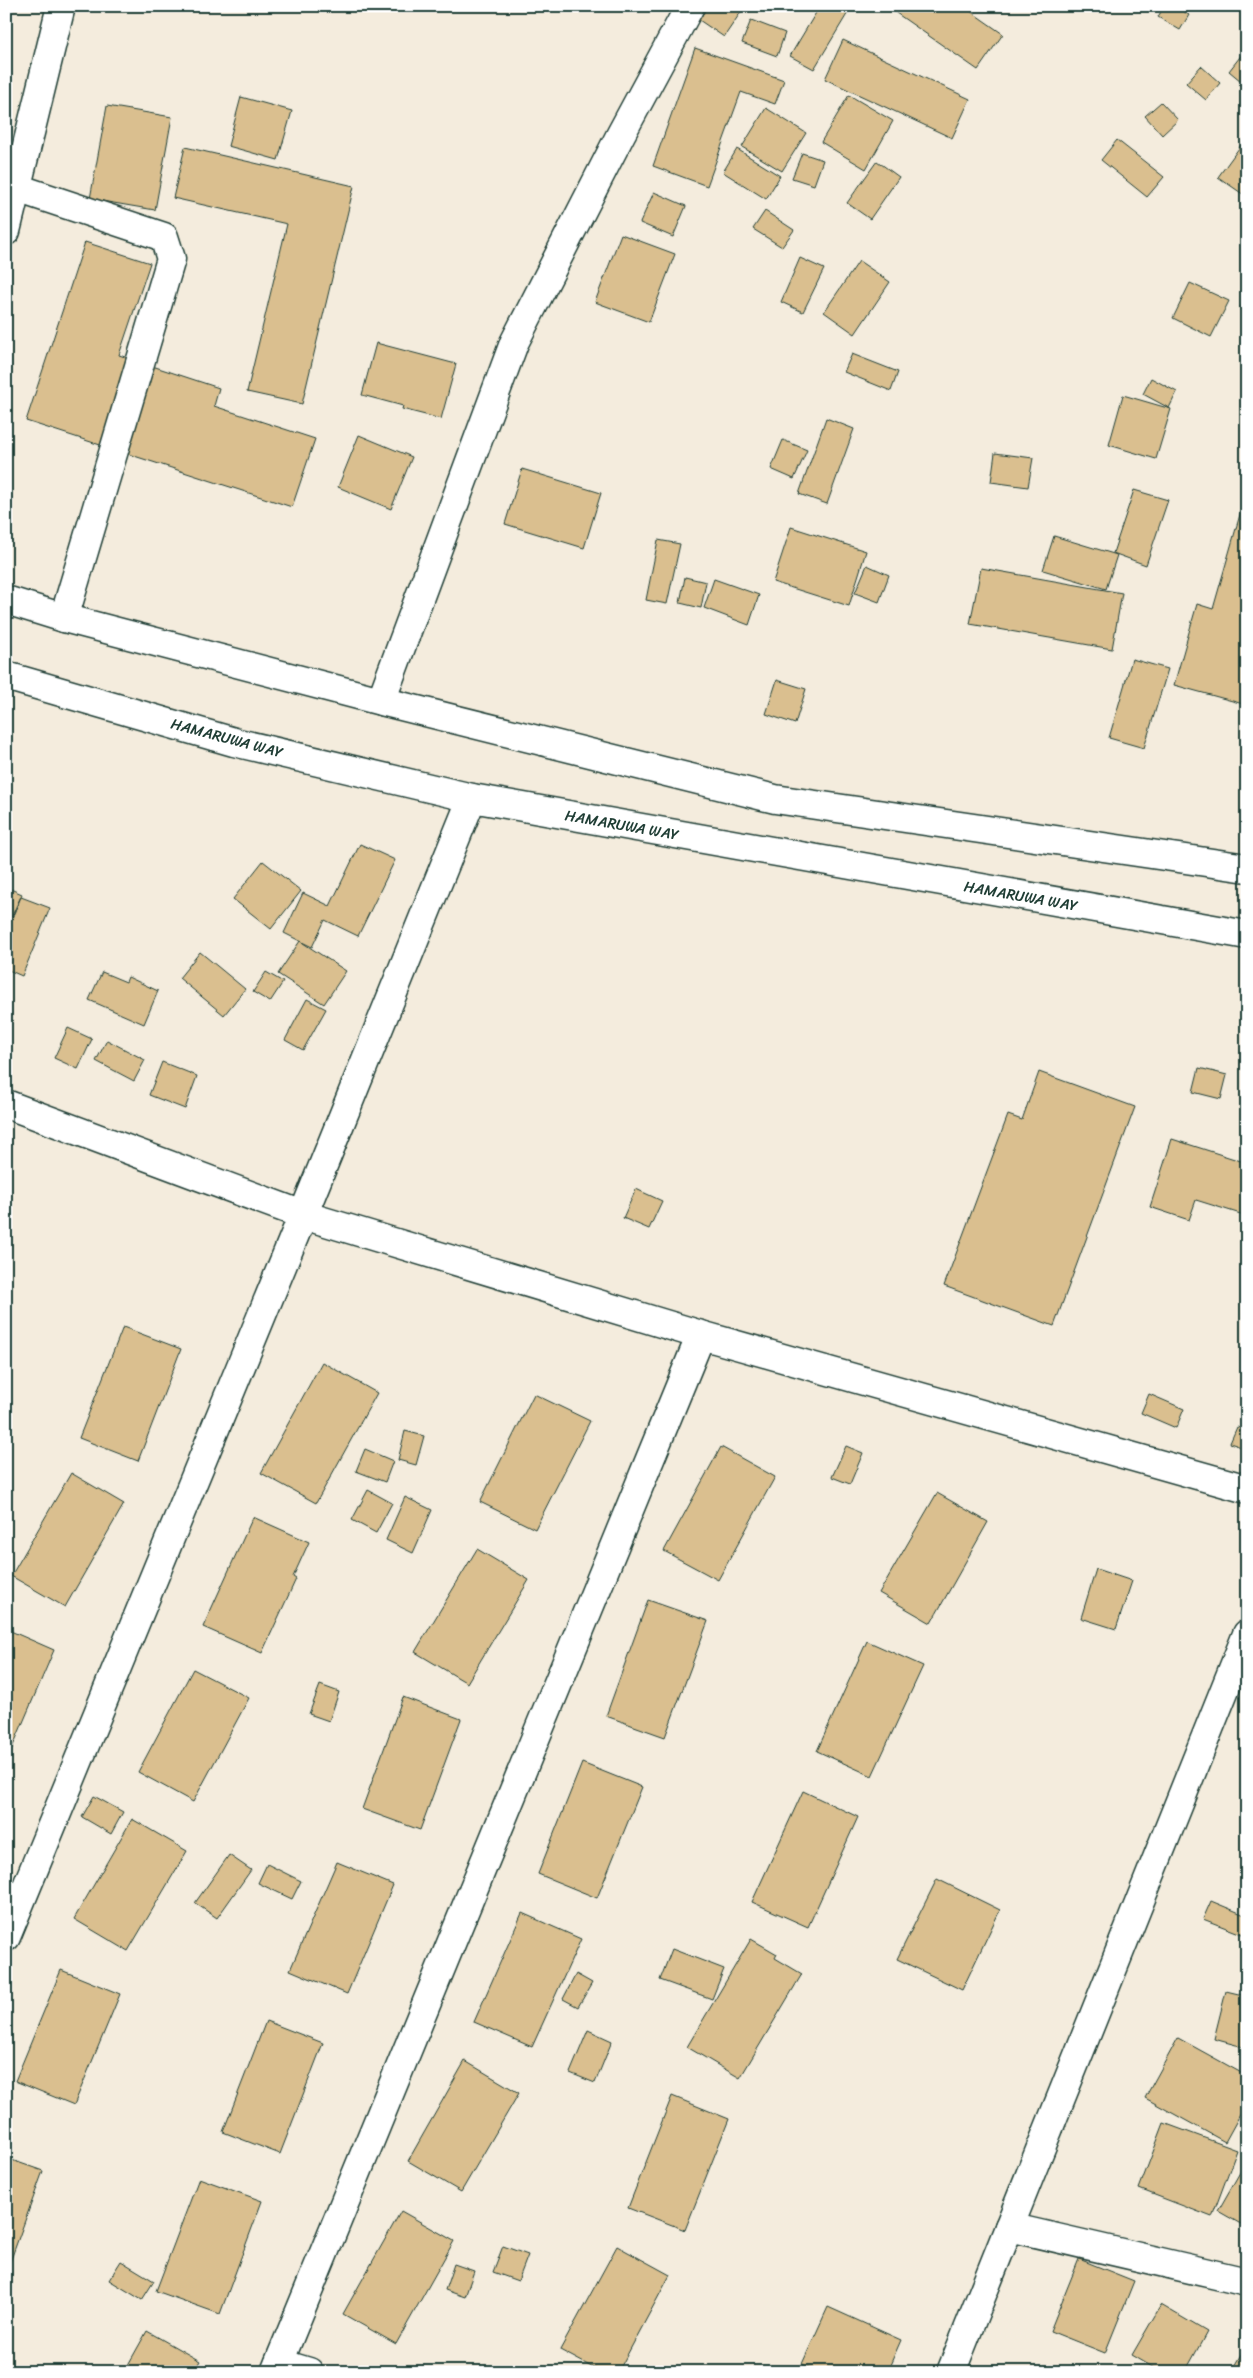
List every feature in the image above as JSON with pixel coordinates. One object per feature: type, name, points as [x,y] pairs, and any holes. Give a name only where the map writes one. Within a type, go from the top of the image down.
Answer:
[{"type":"street","points":[[6,231],[61,6]]},
{"type":"street","points":[[381,701],[514,343],[621,134],[690,6]]},
{"type":"street","points":[[17,188],[164,237],[170,260],[64,618]]},
{"type":"street","points":[[6,600],[64,618],[381,701],[775,799],[1247,868]]},
{"type":"street","name":"HAMARUWA WAY","points":[[6,676],[234,742],[472,798],[1247,935]]},
{"type":"street","points":[[6,1937],[472,798]]},
{"type":"street","points":[[6,1104],[303,1215],[701,1335],[1247,1489]]},
{"type":"street","points":[[309,2372],[277,2367],[701,1335]]},
{"type":"street","points":[[951,2372],[1247,1634]]},
{"type":"street","points":[[1009,2227],[1247,2282]]},
{"type":"building","points":[[708,6],[745,6],[724,37],[699,20]]},
{"type":"building","points":[[820,6],[852,6],[814,69],[790,56]]},
{"type":"building","points":[[886,6],[963,6],[1003,34],[978,70]]},
{"type":"building","points":[[1164,6],[1175,6],[1189,15],[1180,30],[1158,17]]},
{"type":"building","points":[[751,20],[785,33],[777,56],[742,43]]},
{"type":"building","points":[[843,40],[970,99],[952,138],[825,79]]},
{"type":"building","points":[[695,48],[784,80],[775,104],[741,92],[707,186],[653,166]]},
{"type":"building","points":[[1247,48],[1247,86],[1229,71]]},
{"type":"building","points":[[1201,66],[1220,83],[1206,100],[1186,83]]},
{"type":"building","points":[[849,95],[893,121],[866,169],[821,142]]},
{"type":"building","points":[[241,97],[292,111],[278,160],[228,146]]},
{"type":"building","points":[[1161,102],[1178,120],[1162,135],[1145,116]]},
{"type":"building","points":[[107,106],[172,117],[155,210],[90,199]]},
{"type":"building","points":[[766,108],[806,133],[782,171],[742,147]]},
{"type":"building","points":[[1247,137],[1247,197],[1218,177]]},
{"type":"building","points":[[1117,140],[1164,177],[1147,197],[1101,160]]},
{"type":"building","points":[[185,147],[354,186],[302,404],[247,392],[287,224],[173,198]]},
{"type":"building","points":[[737,149],[780,176],[766,199],[723,172]]},
{"type":"building","points":[[802,153],[823,160],[814,185],[792,178]]},
{"type":"building","points":[[877,161],[899,177],[870,219],[847,203]]},
{"type":"building","points":[[654,192],[686,206],[673,237],[640,223]]},
{"type":"building","points":[[765,211],[794,230],[782,247],[753,229]]},
{"type":"building","points":[[621,234],[675,254],[649,322],[595,302]]},
{"type":"building","points":[[85,242],[150,263],[119,355],[219,388],[214,406],[315,439],[292,507],[26,421]]},
{"type":"building","points":[[800,258],[824,269],[803,312],[781,302]]},
{"type":"building","points":[[859,261],[890,282],[855,334],[824,312]]},
{"type":"building","points":[[1190,283],[1229,301],[1211,337],[1173,318]]},
{"type":"building","points":[[1247,293],[1247,311],[1240,308]]},
{"type":"building","points":[[376,343],[456,364],[441,419],[402,409],[403,406],[362,395]]},
{"type":"building","points":[[852,354],[898,372],[891,391],[844,372]]},
{"type":"building","points":[[1151,378],[1177,392],[1169,408],[1143,394]]},
{"type":"building","points":[[1123,395],[1171,409],[1156,459],[1109,445]]},
{"type":"building","points":[[826,418],[854,429],[827,504],[799,494]]},
{"type":"building","points":[[359,435],[412,457],[391,509],[338,487]]},
{"type":"building","points":[[783,440],[807,450],[794,479],[771,469]]},
{"type":"building","points":[[995,453],[1033,458],[1028,487],[991,482]]},
{"type":"building","points":[[522,469],[601,493],[584,548],[505,524]]},
{"type":"building","points":[[1134,490],[1168,500],[1146,565],[1113,553]]},
{"type":"building","points":[[1247,490],[1247,705],[1174,685],[1197,604],[1213,609]]},
{"type":"building","points":[[791,527],[866,551],[849,606],[773,582]]},
{"type":"building","points":[[1054,536],[1117,555],[1106,589],[1043,570]]},
{"type":"building","points":[[658,540],[680,544],[667,604],[646,600]]},
{"type":"building","points":[[867,565],[889,575],[879,602],[855,593]]},
{"type":"building","points":[[981,568],[1122,593],[1112,649],[970,624]]},
{"type":"building","points":[[685,577],[706,582],[701,608],[680,603]]},
{"type":"building","points":[[714,579],[759,595],[749,625],[704,608]]},
{"type":"building","points":[[1132,659],[1168,669],[1144,748],[1109,738]]},
{"type":"building","points":[[777,680],[806,689],[795,724],[766,714]]},
{"type":"building","points":[[360,844],[395,860],[358,936],[325,920],[312,947],[284,933],[303,893],[330,906]]},
{"type":"building","points":[[263,861],[301,891],[271,929],[233,899]]},
{"type":"building","points":[[6,887],[22,894],[10,920],[6,919]]},
{"type":"building","points":[[21,897],[50,908],[22,976],[6,969],[6,932]]},
{"type":"building","points":[[300,941],[346,971],[324,1004],[278,974]]},
{"type":"building","points":[[200,952],[245,989],[224,1015],[179,978]]},
{"type":"building","points":[[102,972],[126,982],[128,977],[158,991],[144,1024],[89,1000]]},
{"type":"building","points":[[266,972],[283,982],[270,1002],[253,992]]},
{"type":"building","points":[[307,999],[326,1009],[303,1050],[285,1040]]},
{"type":"building","points":[[68,1028],[92,1039],[78,1069],[54,1058]]},
{"type":"building","points":[[107,1040],[145,1060],[134,1081],[96,1061]]},
{"type":"building","points":[[162,1062],[197,1076],[185,1109],[149,1095]]},
{"type":"building","points":[[1199,1068],[1227,1075],[1221,1099],[1193,1092]]},
{"type":"building","points":[[1039,1072],[1135,1107],[1054,1326],[944,1286],[1008,1115],[1022,1120]]},
{"type":"building","points":[[1172,1139],[1247,1163],[1247,1216],[1196,1200],[1189,1220],[1150,1207]]},
{"type":"building","points":[[636,1189],[662,1201],[649,1229],[623,1218]]},
{"type":"building","points":[[123,1327],[181,1349],[138,1461],[79,1438]]},
{"type":"building","points":[[322,1362],[377,1393],[316,1503],[261,1473]]},
{"type":"building","points":[[534,1394],[590,1421],[535,1529],[480,1502]]},
{"type":"building","points":[[1149,1394],[1184,1409],[1176,1428],[1141,1413]]},
{"type":"building","points":[[1237,1427],[1247,1431],[1247,1449],[1230,1443]]},
{"type":"building","points":[[405,1431],[424,1436],[416,1465],[398,1460]]},
{"type":"building","points":[[846,1446],[863,1453],[850,1484],[832,1477]]},
{"type":"building","points":[[721,1447],[775,1477],[718,1580],[664,1551]]},
{"type":"building","points":[[365,1449],[393,1461],[385,1482],[356,1471]]},
{"type":"building","points":[[71,1473],[124,1504],[65,1607],[11,1576]]},
{"type":"building","points":[[368,1490],[392,1503],[376,1533],[352,1520]]},
{"type":"building","points":[[937,1493],[988,1522],[931,1623],[879,1593]]},
{"type":"building","points":[[405,1497],[432,1510],[413,1553],[386,1540]]},
{"type":"building","points":[[253,1517],[309,1542],[293,1577],[296,1579],[262,1653],[203,1627]]},
{"type":"building","points":[[477,1549],[529,1580],[467,1683],[415,1652]]},
{"type":"building","points":[[1096,1569],[1132,1581],[1116,1629],[1081,1618]]},
{"type":"building","points":[[648,1600],[708,1621],[665,1737],[606,1716]]},
{"type":"building","points":[[6,1629],[54,1650],[7,1760],[6,1759]]},
{"type":"building","points":[[867,1641],[923,1666],[872,1776],[817,1751]]},
{"type":"building","points":[[193,1669],[249,1698],[193,1802],[138,1772]]},
{"type":"building","points":[[320,1685],[339,1692],[329,1721],[309,1714]]},
{"type":"building","points":[[403,1697],[461,1719],[420,1830],[362,1809]]},
{"type":"building","points":[[582,1763],[642,1787],[597,1898],[538,1874]]},
{"type":"building","points":[[803,1791],[858,1817],[808,1927],[752,1902]]},
{"type":"building","points":[[94,1796],[123,1812],[111,1834],[82,1817]]},
{"type":"building","points":[[132,1819],[187,1851],[128,1951],[74,1919]]},
{"type":"building","points":[[229,1855],[251,1870],[217,1918],[195,1903]]},
{"type":"building","points":[[337,1862],[393,1885],[347,1994],[290,1970]]},
{"type":"building","points":[[267,1864],[301,1881],[292,1899],[258,1883]]},
{"type":"building","points":[[937,1879],[1000,1910],[962,1990],[897,1959]]},
{"type":"building","points":[[1211,1901],[1247,1916],[1247,1936],[1203,1919]]},
{"type":"building","points":[[522,1913],[581,1939],[532,2047],[474,2022]]},
{"type":"building","points":[[751,1939],[777,1954],[775,1958],[802,1974],[740,2078],[687,2047]]},
{"type":"building","points":[[672,1949],[724,1969],[712,1999],[660,1980]]},
{"type":"building","points":[[61,1970],[120,1994],[74,2105],[15,2081]]},
{"type":"building","points":[[576,1974],[592,1983],[578,2007],[563,1999]]},
{"type":"building","points":[[1226,1991],[1247,1996],[1247,2048],[1214,2039]]},
{"type":"building","points":[[266,2021],[323,2043],[280,2154],[223,2132]]},
{"type":"building","points":[[588,2030],[612,2041],[595,2083],[570,2073]]},
{"type":"building","points":[[1178,2038],[1247,2076],[1247,2102],[1225,2142],[1145,2098]]},
{"type":"building","points":[[465,2061],[519,2093],[461,2192],[408,2161]]},
{"type":"building","points":[[672,2096],[729,2119],[685,2230],[628,2208]]},
{"type":"building","points":[[1164,2123],[1237,2150],[1212,2217],[1139,2189]]},
{"type":"building","points":[[1247,2128],[1247,2140],[1242,2137]]},
{"type":"building","points":[[6,2158],[43,2171],[6,2273]]},
{"type":"building","points":[[1247,2160],[1247,2225],[1246,2227],[1218,2211]]},
{"type":"building","points":[[199,2178],[262,2201],[220,2314],[156,2291]]},
{"type":"building","points":[[401,2211],[454,2241],[396,2344],[343,2314]]},
{"type":"building","points":[[503,2246],[528,2255],[518,2281],[493,2272]]},
{"type":"building","points":[[617,2246],[670,2275],[618,2372],[601,2372],[560,2350]]},
{"type":"building","points":[[1079,2259],[1134,2281],[1105,2353],[1050,2331]]},
{"type":"building","points":[[121,2261],[154,2281],[142,2300],[109,2280]]},
{"type":"building","points":[[454,2264],[474,2271],[465,2297],[445,2290]]},
{"type":"building","points":[[1161,2305],[1207,2332],[1185,2372],[1161,2372],[1132,2355]]},
{"type":"building","points":[[828,2307],[901,2340],[887,2372],[819,2372],[802,2364]]},
{"type":"building","points":[[147,2331],[200,2361],[193,2372],[124,2372]]},
{"type":"building","points":[[1247,2344],[1247,2372],[1240,2372],[1233,2368]]},
{"type":"building","points":[[1199,2366],[1211,2372],[1196,2372]]}]
